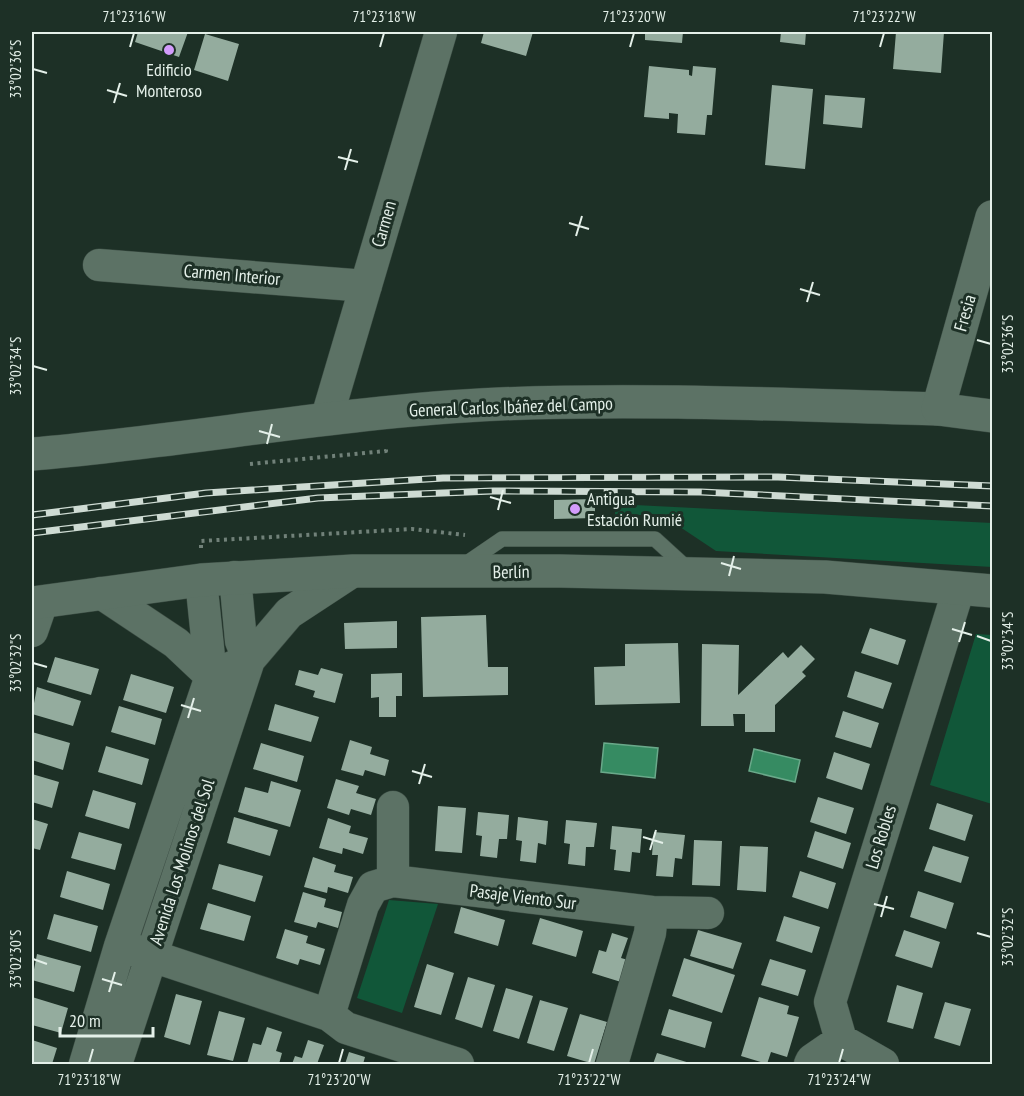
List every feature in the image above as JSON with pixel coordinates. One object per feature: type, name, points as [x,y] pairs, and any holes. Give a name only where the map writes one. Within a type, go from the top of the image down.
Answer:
[{"type":"main road","name":"Fresia","points":[[938,410],[993,217]]},
{"type":"main road","name":"General Carlos Ibáñez del Campo","points":[[32,454],[112,447],[327,417],[499,404],[686,401],[938,410],[993,416]]},
{"type":"main road","name":"Berlín","points":[[35,612],[101,594],[201,580],[353,571],[453,573],[560,571],[825,577],[993,591]]},
{"type":"street","name":"Carmen","points":[[327,417],[441,32]]},
{"type":"street","name":"Carmen Interior","points":[[99,265],[366,286]]},
{"type":"street","name":"Avenida Los Molinos del Sol","points":[[116,1065],[249,660],[288,613],[353,571]]},
{"type":"street","points":[[235,577],[241,641],[249,660]]},
{"type":"street","name":"Avenida Los Molinos del Sol","points":[[85,1065],[120,946],[211,676],[201,580]]},
{"type":"street","name":"Los Robles","points":[[842,1040],[830,1002],[959,588]]},
{"type":"street","points":[[101,594],[176,643],[211,676]]},
{"type":"street","name":"Avenida Los Molinos del Sol","points":[[211,676],[249,660]]},
{"type":"street","points":[[329,1015],[363,905],[373,887],[393,881],[393,807]]},
{"type":"street","name":"Pasaje Viento Sur","points":[[393,881],[652,912],[708,914]]},
{"type":"street","points":[[612,1065],[650,933],[652,912]]},
{"type":"street","points":[[120,946],[329,1015],[346,1028],[458,1065]]},
{"type":"street","points":[[810,1065],[812,1060],[842,1040],[883,1065]]},
{"type":"lane","points":[[453,573],[502,539],[655,539],[694,575]]},
{"type":"path","points":[[201,542],[412,530],[502,539]]},
{"type":"shaded area","points":[[615,504],[992,523],[992,567],[716,551],[662,515],[615,515]]},
{"type":"shaded area","points":[[976,634],[992,635],[992,804],[930,785]]},
{"type":"shaded area","points":[[604,743],[658,748],[655,778],[601,772]]},
{"type":"shaded area","points":[[754,749],[800,760],[795,782],[749,771]]},
{"type":"shaded area","points":[[389,900],[438,904],[402,1013],[357,998]]},
{"type":"building","name":"Edificio Monteroso","points":[[138,32],[188,32],[179,57],[135,42]]},
{"type":"building","points":[[484,32],[533,32],[526,56],[481,43]]},
{"type":"building","points":[[645,32],[683,32],[682,43],[645,40]]},
{"type":"building","points":[[781,32],[806,32],[805,45],[780,42]]},
{"type":"building","points":[[896,32],[944,32],[941,73],[893,69]]},
{"type":"building","points":[[205,34],[239,44],[228,81],[194,70]]},
{"type":"building","points":[[649,66],[689,70],[689,75],[692,76],[693,66],[716,68],[712,115],[707,115],[705,135],[677,133],[678,114],[669,113],[669,119],[644,117]]},
{"type":"building","points":[[772,85],[813,89],[805,169],[765,165]]},
{"type":"building","points":[[825,95],[865,98],[862,128],[823,124]]},
{"type":"building","name":"Antigua Estación Rumié","points":[[595,499],[595,518],[554,519],[554,500]]},
{"type":"building","points":[[486,615],[488,667],[508,667],[508,695],[423,697],[421,617]]},
{"type":"building","points":[[397,621],[397,648],[345,649],[344,623]]},
{"type":"building","points":[[870,628],[906,640],[898,665],[861,653]]},
{"type":"building","points":[[678,643],[680,703],[595,705],[594,667],[625,666],[625,644]]},
{"type":"building","points":[[702,644],[739,645],[738,695],[783,652],[788,658],[801,645],[815,659],[802,672],[806,676],[775,705],[775,732],[745,732],[745,714],[733,714],[734,726],[701,726]]},
{"type":"building","points":[[55,657],[99,669],[91,695],[47,682]]},
{"type":"building","points":[[321,668],[343,674],[335,703],[313,697],[315,691],[295,685],[299,670],[318,675]]},
{"type":"building","points":[[855,671],[892,683],[883,709],[847,697]]},
{"type":"building","points":[[402,673],[402,696],[396,696],[396,717],[379,717],[379,697],[371,698],[371,674]]},
{"type":"building","points":[[131,674],[174,687],[166,713],[123,700]]},
{"type":"building","points":[[37,687],[81,701],[73,726],[32,714]]},
{"type":"building","points":[[275,704],[319,717],[311,742],[268,730]]},
{"type":"building","points":[[119,706],[162,719],[155,745],[111,732]]},
{"type":"building","points":[[843,711],[879,723],[871,748],[835,737]]},
{"type":"building","points":[[32,732],[70,743],[63,770],[32,760]]},
{"type":"building","points":[[350,740],[372,747],[370,754],[389,760],[385,776],[365,770],[363,776],[341,770]]},
{"type":"building","points":[[261,743],[304,756],[297,782],[253,769]]},
{"type":"building","points":[[106,746],[149,759],[142,785],[98,772]]},
{"type":"building","points":[[834,752],[870,764],[862,790],[826,778]]},
{"type":"building","points":[[32,774],[59,782],[52,808],[32,802]]},
{"type":"building","points":[[336,779],[359,786],[356,793],[376,799],[371,815],[351,809],[349,815],[327,808]]},
{"type":"building","points":[[271,781],[301,790],[290,827],[238,812],[245,787],[268,793]]},
{"type":"building","points":[[93,790],[136,803],[129,829],[85,816]]},
{"type":"building","points":[[818,797],[854,808],[846,834],[810,822]]},
{"type":"building","points":[[937,803],[973,815],[965,841],[929,829]]},
{"type":"building","points":[[438,806],[466,808],[462,853],[435,851]]},
{"type":"building","points":[[478,812],[509,815],[507,839],[499,839],[497,858],[480,856],[482,836],[476,835]]},
{"type":"building","points":[[234,817],[278,830],[270,856],[227,843]]},
{"type":"building","points":[[518,817],[548,821],[546,845],[538,843],[536,863],[520,861],[522,841],[516,840]]},
{"type":"building","points":[[328,818],[351,826],[349,833],[368,838],[363,854],[343,848],[342,854],[319,848]]},
{"type":"building","points":[[32,819],[48,824],[40,850],[32,848]]},
{"type":"building","points":[[566,820],[597,823],[594,847],[586,847],[585,866],[568,864],[570,844],[564,843]]},
{"type":"building","points":[[612,826],[642,829],[640,853],[632,852],[630,872],[614,870],[616,850],[610,849]]},
{"type":"building","points":[[815,831],[851,843],[843,869],[807,857]]},
{"type":"building","points":[[79,832],[122,844],[115,870],[71,858]]},
{"type":"building","points":[[654,832],[685,835],[682,859],[675,858],[673,877],[656,876],[658,855],[652,855]]},
{"type":"building","points":[[694,840],[722,841],[720,886],[692,885]]},
{"type":"building","points":[[740,846],[768,847],[766,892],[737,890]]},
{"type":"building","points":[[933,846],[969,857],[961,883],[924,871]]},
{"type":"building","points":[[313,857],[336,865],[334,872],[353,877],[348,893],[328,887],[327,893],[304,887]]},
{"type":"building","points":[[219,864],[263,876],[255,902],[212,889]]},
{"type":"building","points":[[67,871],[110,884],[103,910],[60,897]]},
{"type":"building","points":[[800,871],[836,883],[828,909],[792,897]]},
{"type":"building","points":[[918,891],[954,903],[946,929],[910,917]]},
{"type":"building","points":[[303,892],[326,899],[324,907],[342,912],[338,928],[318,922],[316,928],[294,922]]},
{"type":"building","points":[[208,903],[251,916],[244,941],[200,929]]},
{"type":"building","points":[[461,907],[505,920],[498,946],[454,933]]},
{"type":"building","points":[[54,914],[98,926],[91,952],[47,939]]},
{"type":"building","points":[[784,916],[820,927],[812,953],[776,941]]},
{"type":"building","points":[[540,918],[583,931],[576,957],[532,944]]},
{"type":"building","points":[[285,929],[308,936],[306,943],[325,949],[320,965],[300,959],[298,965],[276,958]]},
{"type":"building","points":[[698,930],[742,943],[733,969],[690,956]]},
{"type":"building","points":[[904,930],[940,942],[932,968],[895,956]]},
{"type":"building","points":[[612,933],[628,938],[621,958],[628,960],[621,982],[592,973],[599,950],[606,952]]},
{"type":"building","points":[[37,954],[81,966],[74,992],[32,980]]},
{"type":"building","points":[[684,958],[735,975],[722,1013],[672,996]]},
{"type":"building","points":[[770,959],[806,970],[798,996],[761,985]]},
{"type":"building","points":[[427,964],[454,973],[441,1015],[414,1007]]},
{"type":"building","points":[[468,977],[495,985],[482,1028],[455,1019]]},
{"type":"building","points":[[897,985],[923,993],[913,1029],[887,1022]]},
{"type":"building","points":[[506,988],[533,996],[519,1039],[493,1031]]},
{"type":"building","points":[[176,994],[202,1001],[190,1045],[164,1037]]},
{"type":"building","points":[[32,997],[68,1008],[61,1033],[32,1025]]},
{"type":"building","points":[[759,997],[789,1006],[787,1014],[799,1017],[787,1057],[771,1052],[767,1064],[741,1056]]},
{"type":"building","points":[[540,1000],[568,1008],[554,1051],[527,1043]]},
{"type":"building","points":[[945,1002],[971,1009],[960,1046],[934,1038]]},
{"type":"building","points":[[669,1009],[712,1022],[705,1048],[661,1035]]},
{"type":"building","points":[[219,1011],[245,1018],[233,1061],[207,1055]]},
{"type":"building","points":[[580,1014],[607,1022],[594,1064],[567,1056]]},
{"type":"building","points":[[267,1027],[282,1032],[276,1051],[282,1053],[279,1064],[247,1064],[253,1043],[261,1045]]},
{"type":"building","points":[[32,1040],[57,1048],[52,1064],[32,1064]]},
{"type":"building","points":[[308,1040],[324,1045],[317,1064],[292,1064],[295,1056],[302,1058]]},
{"type":"building","points":[[349,1052],[365,1057],[363,1064],[345,1064]]},
{"type":"building","points":[[657,1053],[693,1064],[653,1064]]},
{"type":"railway","points":[[32,515],[206,493],[443,478],[778,477],[992,486]]},
{"type":"railway","points":[[32,533],[318,498],[493,491],[701,492],[992,506]]},
{"type":"place","name":"Edificio Monteroso","points":[[169,50]]},
{"type":"place","name":"Antigua Estación Rumié","points":[[575,509]]}]
